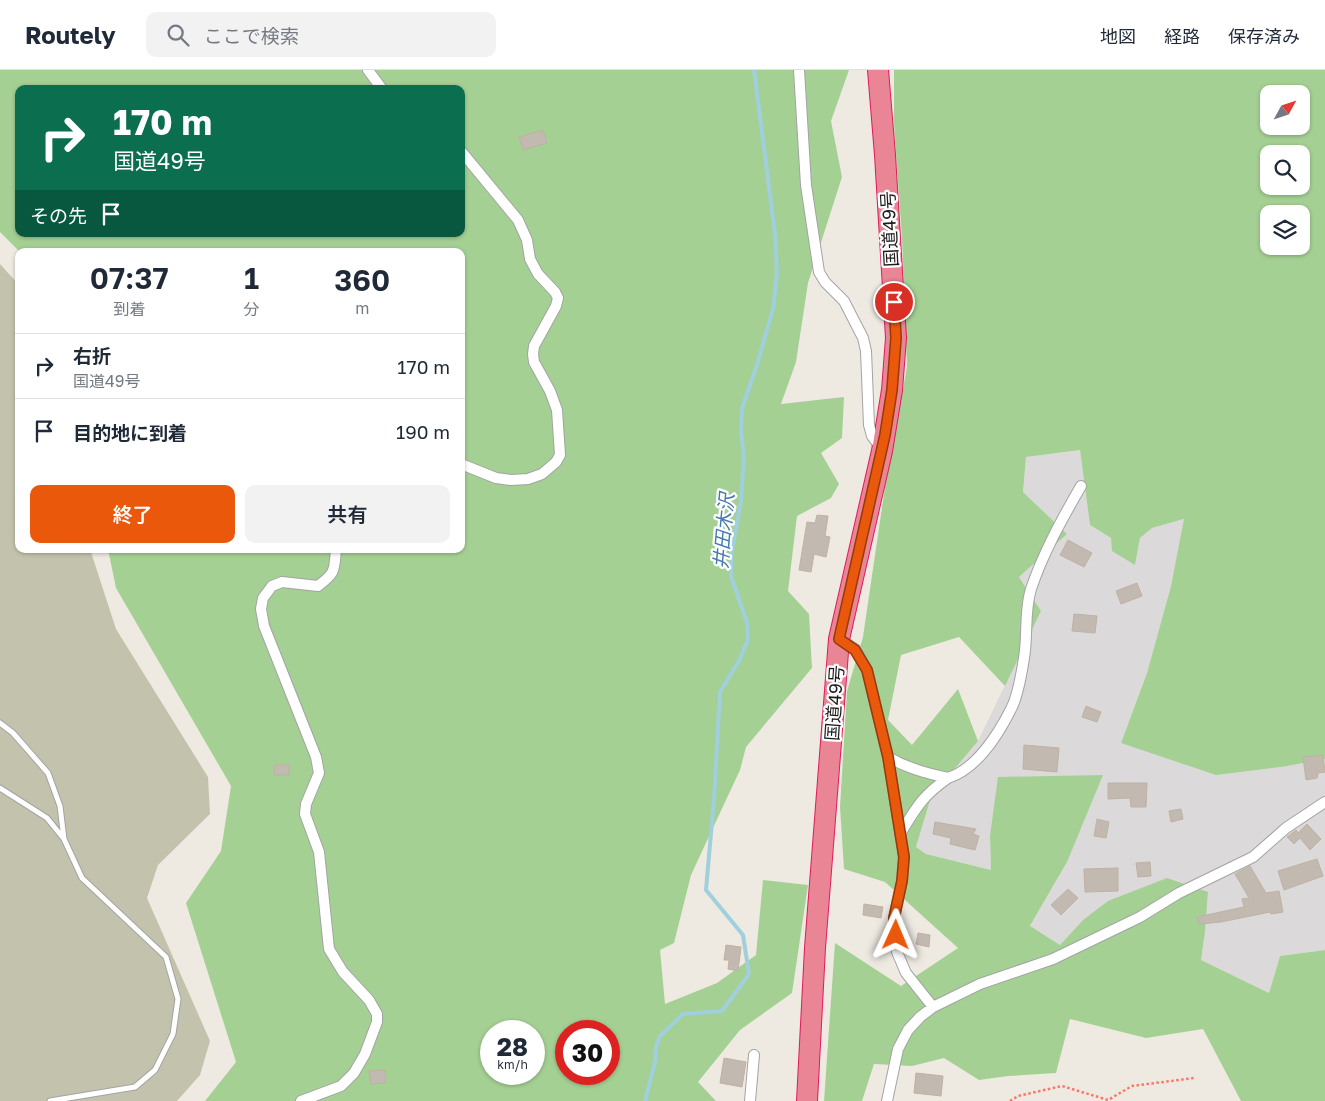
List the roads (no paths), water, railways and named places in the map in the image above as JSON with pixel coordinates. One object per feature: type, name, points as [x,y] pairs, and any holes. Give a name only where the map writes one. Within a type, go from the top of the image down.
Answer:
[{"type":"highway","name":"国道49号","points":[[807,1101],[815,948],[839,639],[882,450],[892,390],[896,338],[878,70]]},
{"type":"street","points":[[368,70],[379,85]]},
{"type":"street","points":[[799,70],[806,185],[819,272],[825,282],[844,301],[864,338],[869,425],[872,436],[882,450]]},
{"type":"street","points":[[465,156],[518,220],[527,240],[530,258],[538,274],[555,292],[558,298],[556,306],[534,346],[533,354],[534,362],[550,391],[557,410],[560,454],[556,462],[542,474],[528,479],[511,480],[496,478],[465,466]]},
{"type":"street","points":[[900,834],[921,799],[948,778],[960,774],[988,745],[1011,708],[1025,656],[1030,591],[1059,524],[1081,486]]},
{"type":"street","points":[[301,1101],[341,1086],[354,1073],[365,1054],[377,1022],[377,1014],[369,1000],[337,964],[329,949],[319,852],[305,814],[306,804],[319,773],[316,757],[264,626],[261,610],[263,598],[272,586],[282,582],[318,586],[334,570],[336,553]]},
{"type":"street","points":[[839,639],[855,650],[867,670],[888,757],[904,857],[902,881],[894,918],[897,952],[906,973],[933,1008]]},
{"type":"street","points":[[888,757],[903,766],[920,772],[948,778]]},
{"type":"street","points":[[887,1101],[898,1049],[908,1030],[920,1017],[933,1008],[980,984],[1053,959],[1140,918],[1179,893],[1253,856],[1286,828],[1325,802]]},
{"type":"street","points":[[750,1101],[754,1055]]},
{"type":"lane","points":[[0,723],[13,733],[48,773],[60,806],[64,839]]},
{"type":"lane","points":[[0,788],[47,818],[64,839],[82,878],[166,957],[178,999],[173,1034],[155,1070],[135,1087],[50,1101]]},
{"type":"waterway","name":"井田木沢","points":[[645,1101],[660,1036],[683,1014],[722,1011],[749,974],[743,935],[706,890],[714,799],[720,692],[739,661],[748,640],[747,623],[731,576],[731,556],[741,501],[744,457],[741,433],[742,408],[773,309],[777,272],[775,234],[754,70]]}]
